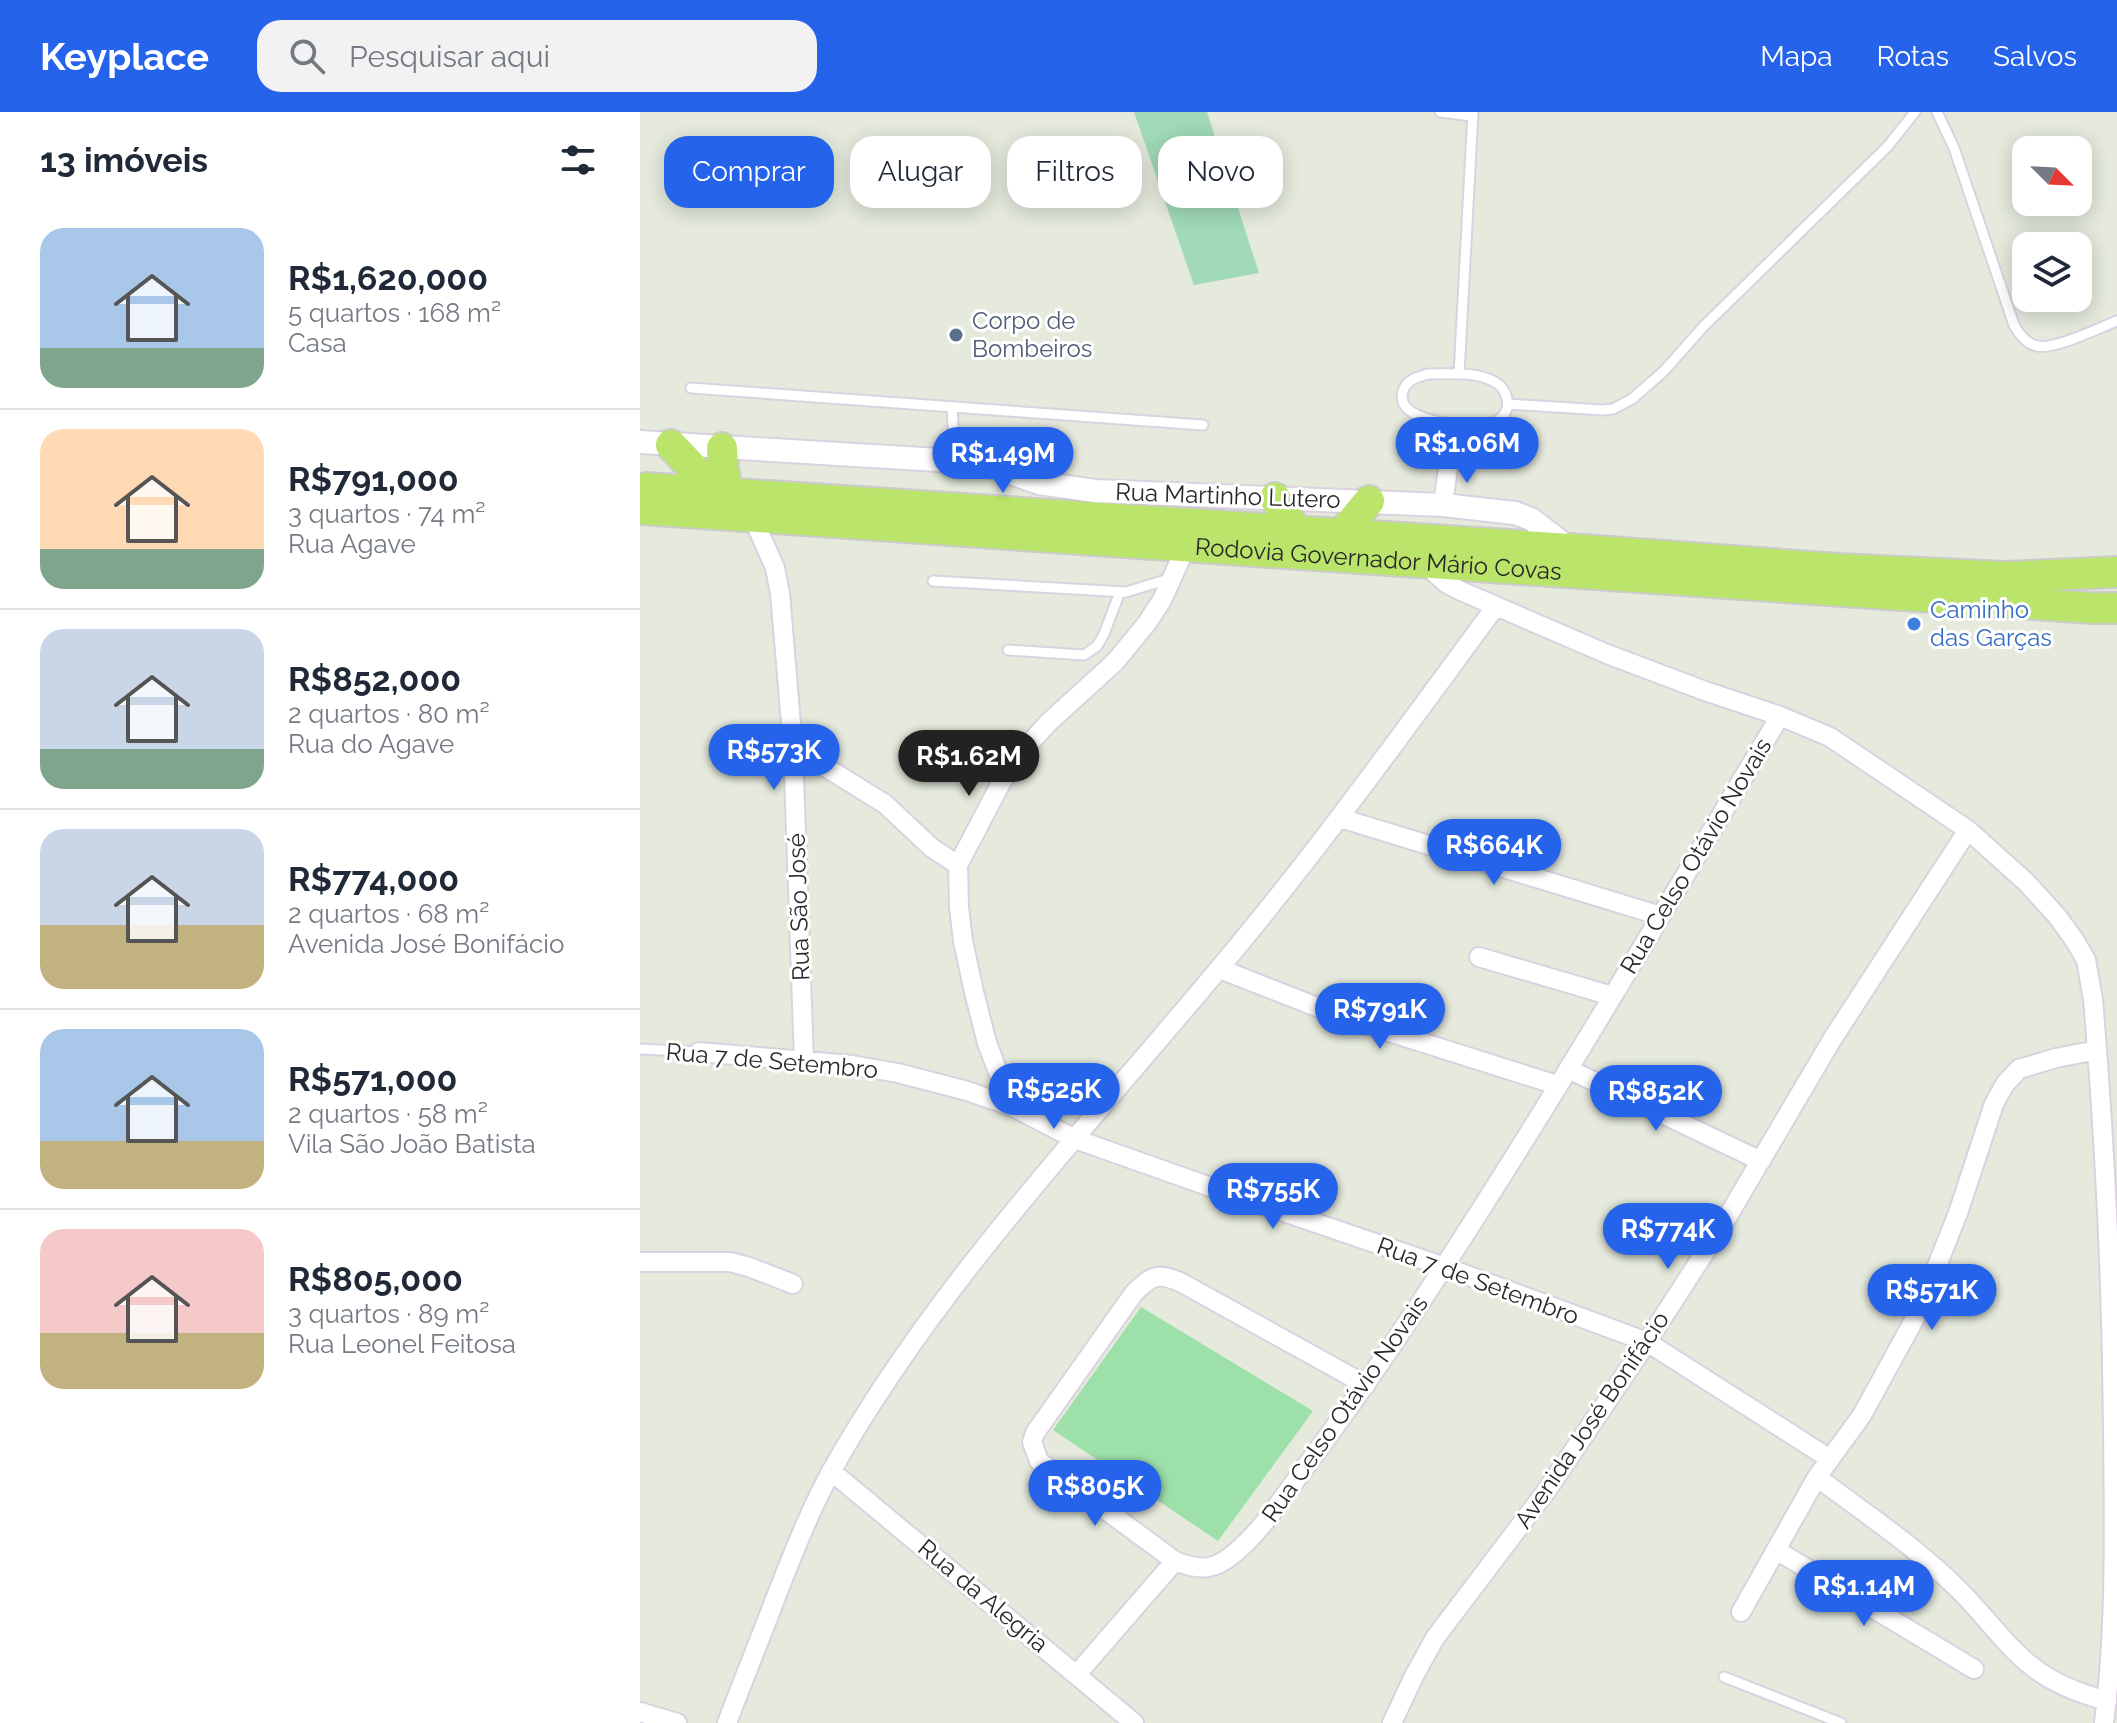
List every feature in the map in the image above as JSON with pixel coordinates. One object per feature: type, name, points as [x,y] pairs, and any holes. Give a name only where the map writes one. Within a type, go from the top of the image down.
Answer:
[{"type":"highway","points":[[671,445],[723,494]]},
{"type":"highway","points":[[722,448],[723,494]]},
{"type":"highway","name":"Rodovia Governador Mário Covas","points":[[640,488],[1823,568],[2006,577],[2117,572]]},
{"type":"highway","points":[[1275,498],[1297,532]]},
{"type":"highway","points":[[1341,535],[1369,501]]},
{"type":"highway","name":"Rodovia Governador Mário Covas","points":[[649,514],[753,518],[2117,608]]},
{"type":"street","name":"Rua Martinho Lutero","points":[[640,442],[955,461],[997,468],[1039,483],[1080,489],[1443,505],[1515,513],[1531,519],[1570,549]]},
{"type":"street","points":[[1443,505],[1449,460]]},
{"type":"street","name":"Rua São José","points":[[753,518],[775,568],[780,593],[793,747],[804,1062]]},
{"type":"street","points":[[1011,1106],[987,1043],[974,992],[960,919],[958,865],[1001,783],[1021,753],[1048,723],[1115,662],[1147,623],[1162,600],[1186,547]]},
{"type":"street","points":[[1423,562],[1446,583],[1607,654],[1830,737],[1968,830],[2026,882],[2075,941],[2086,960],[2089,976],[2110,1242],[2114,1512],[2111,1635],[2104,1723]]},
{"type":"street","points":[[727,1723],[800,1535],[831,1471],[885,1384],[998,1231],[1220,969],[1340,818],[1496,606]]},
{"type":"street","name":"Rua Celso Otávio Novais","points":[[1175,1561],[1204,1569],[1218,1565],[1236,1552],[1260,1528],[1366,1385],[1445,1267],[1563,1077],[1780,716]]},
{"type":"street","points":[[793,747],[885,804],[932,848],[958,865]]},
{"type":"street","points":[[1340,818],[1661,916]]},
{"type":"street","name":"Avenida José Bonifácio","points":[[1392,1723],[1435,1638],[1547,1490],[1647,1342],[1761,1161],[1833,1038],[1968,830]]},
{"type":"street","name":"Rua Celso Otávio Novais","points":[[1479,957],[1612,996]]},
{"type":"street","points":[[1220,969],[1345,1018],[1563,1077],[1761,1161]]},
{"type":"street","points":[[1741,1612],[1817,1477],[1862,1415],[1919,1311],[1953,1226],[1994,1104],[2005,1084],[2019,1069],[2097,1050]]},
{"type":"street","name":"Rua 7 de Setembro","points":[[699,1052],[852,1065],[898,1073],[1011,1106],[1075,1139],[1445,1267],[1647,1342],[1830,1459]]},
{"type":"street","points":[[640,1262],[730,1262],[793,1284]]},
{"type":"street","points":[[1077,1674],[1175,1561],[1039,1461],[1032,1442],[1035,1433],[1134,1293],[1147,1280],[1157,1276],[1182,1283],[1366,1385]]},
{"type":"street","name":"Rua da Alegria","points":[[831,1471],[1134,1723]]},
{"type":"street","points":[[1817,1477],[1915,1551],[1958,1588],[2034,1669],[2077,1693],[2107,1701]]},
{"type":"street","points":[[1776,1550],[1974,1669]]},
{"type":"street","points":[[640,1712],[677,1723]]},
{"type":"lane","points":[[1440,112],[1472,114],[1459,374]]},
{"type":"lane","points":[[1508,404],[1602,410],[1613,409],[1632,399],[1664,371],[1703,327],[1888,146],[1915,112]]},
{"type":"lane","points":[[1937,112],[1954,148],[2019,335],[2038,347],[2054,346],[2117,321]]},
{"type":"lane","points":[[1428,374],[1459,374],[1497,383],[1507,396],[1508,404],[1500,419],[1470,426],[1415,414],[1402,401],[1407,383],[1414,378],[1428,374]]},
{"type":"lane","points":[[691,388],[1203,425]]},
{"type":"lane","points":[[952,407],[955,461]]},
{"type":"lane","points":[[1449,460],[1453,424]]},
{"type":"lane","points":[[933,581],[1126,592],[1172,578]]},
{"type":"lane","points":[[1008,650],[1084,655],[1097,646],[1104,634],[1120,592]]},
{"type":"lane","name":"Rua 7 de Setembro","points":[[640,1049],[699,1052]]},
{"type":"lane","points":[[1724,1677],[1841,1723]]},
{"type":"green space","points":[[1134,112],[1207,112],[1215,136],[1158,136],[1158,181]]},
{"type":"green space","points":[[1167,208],[1238,208],[1259,273],[1194,285]]},
{"type":"green space","points":[[1141,1307],[1313,1411],[1218,1541],[1053,1430]]},
{"type":"place","name":"Corpo de Bombeiros","points":[[956,335]]},
{"type":"place","name":"Caminho das Garças","points":[[1914,624]]}]
